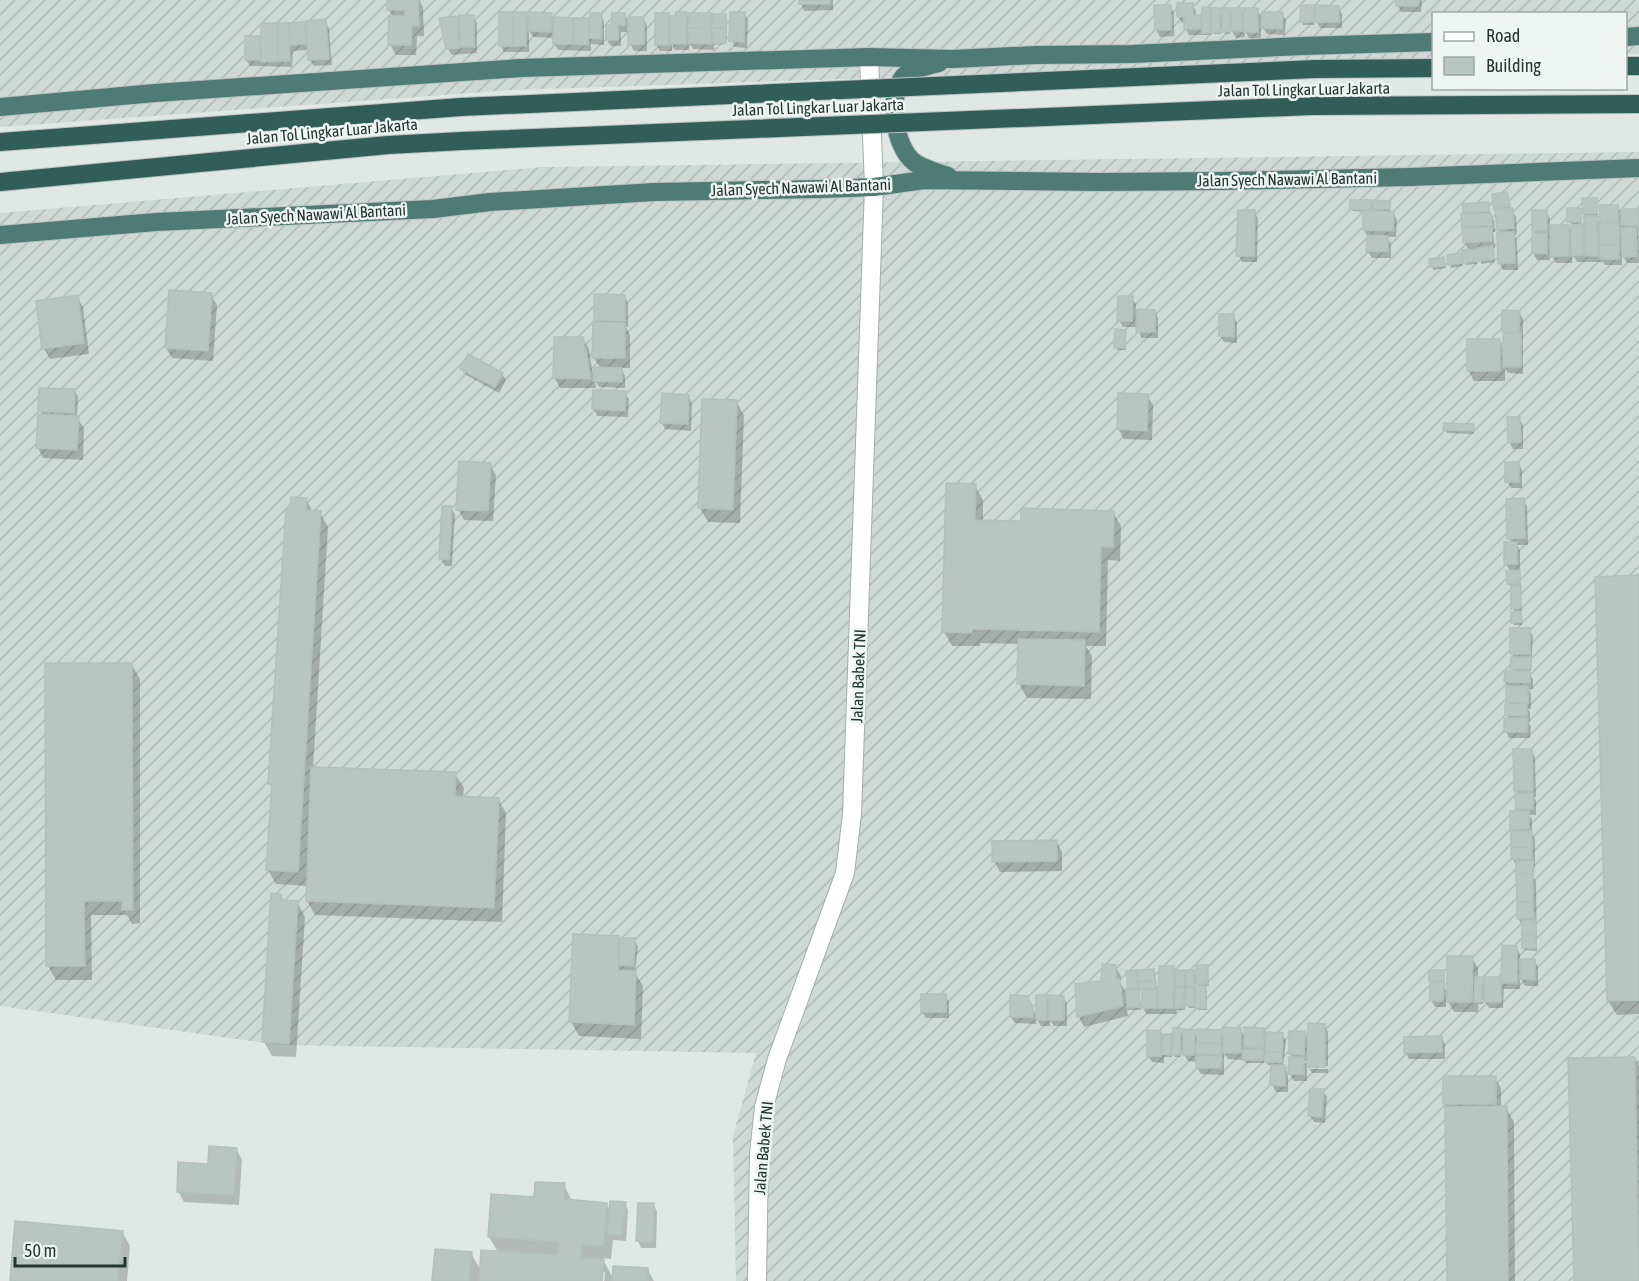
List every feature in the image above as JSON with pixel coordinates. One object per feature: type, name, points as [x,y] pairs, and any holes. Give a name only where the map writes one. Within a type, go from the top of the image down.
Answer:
[{"type":"highway","points":[[0,107],[155,93],[521,68],[869,57],[952,58],[1132,54],[1432,42]]},
{"type":"highway","points":[[952,58],[909,72],[904,76],[898,85],[894,114],[898,138],[914,162],[958,180]]},
{"type":"highway","name":"Jalan Tol Lingkar Luar Jakarta","points":[[0,142],[461,107],[1315,69],[1432,68]]},
{"type":"highway","name":"Jalan Tol Lingkar Luar Jakarta","points":[[0,182],[388,145],[462,141],[1311,106],[1639,104]]},
{"type":"highway","name":"Jalan Syech Nawawi Al Bantani","points":[[0,235],[156,222],[433,209],[489,202],[654,192],[874,187],[924,180],[1220,181],[1441,176],[1639,168]]},
{"type":"street","name":"Jalan Babek TNI","points":[[757,1281],[759,1154],[764,1107],[777,1059],[845,873],[852,814],[874,187],[869,57]]},
{"type":"shaded area","points":[[0,0],[1639,0],[1639,54],[1627,54],[1627,12],[1432,12],[1432,60],[512,90],[0,127]]},
{"type":"shaded area","points":[[1639,152],[1639,1281],[736,1281],[733,1136],[756,1053],[280,1045],[0,1006],[0,213],[543,167]]},
{"type":"building","points":[[387,0],[418,0],[419,26],[412,26],[411,45],[388,45],[389,16],[405,16],[405,10],[387,10]]},
{"type":"building","points":[[799,0],[830,0],[830,4],[799,4]]},
{"type":"building","points":[[1396,0],[1419,0],[1418,6],[1396,6]]},
{"type":"building","points":[[1177,3],[1193,3],[1193,15],[1201,15],[1201,29],[1184,29],[1184,17],[1177,17]]},
{"type":"building","points":[[1154,5],[1171,5],[1171,30],[1155,30]]},
{"type":"building","points":[[1301,5],[1314,5],[1313,22],[1300,22]]},
{"type":"building","points":[[1315,5],[1339,6],[1339,22],[1315,22]]},
{"type":"building","points":[[1202,7],[1210,7],[1210,33],[1202,33]]},
{"type":"building","points":[[1211,8],[1220,8],[1220,32],[1211,32]]},
{"type":"building","points":[[1222,8],[1229,8],[1230,32],[1222,32]]},
{"type":"building","points":[[1231,8],[1242,8],[1242,31],[1231,31]]},
{"type":"building","points":[[1244,8],[1258,8],[1258,32],[1243,32]]},
{"type":"building","points":[[499,12],[513,12],[513,46],[499,46]]},
{"type":"building","points":[[513,12],[526,12],[526,46],[513,46]]},
{"type":"building","points":[[528,12],[552,13],[551,32],[528,31]]},
{"type":"building","points":[[676,12],[687,12],[686,44],[670,44],[670,16],[676,16]]},
{"type":"building","points":[[730,12],[745,12],[744,42],[729,41]]},
{"type":"building","points":[[1262,12],[1283,12],[1282,29],[1261,28]]},
{"type":"building","points":[[590,13],[602,13],[601,39],[589,38]]},
{"type":"building","points":[[612,13],[625,13],[625,25],[618,25],[618,40],[606,40],[606,25],[611,25]]},
{"type":"building","points":[[655,13],[669,13],[669,45],[655,45]]},
{"type":"building","points":[[689,13],[712,13],[711,29],[688,28]]},
{"type":"building","points":[[713,14],[726,14],[726,28],[712,28]]},
{"type":"building","points":[[459,15],[474,15],[474,47],[460,47]]},
{"type":"building","points":[[458,16],[459,48],[446,49],[439,18]]},
{"type":"building","points":[[553,17],[574,18],[573,44],[553,44]]},
{"type":"building","points":[[628,17],[644,17],[644,44],[628,45]]},
{"type":"building","points":[[574,18],[589,18],[588,45],[573,44]]},
{"type":"building","points":[[326,19],[329,59],[308,60],[306,21]]},
{"type":"building","points":[[305,22],[306,44],[290,45],[289,23]]},
{"type":"building","points":[[261,23],[278,23],[278,61],[261,62]]},
{"type":"building","points":[[278,23],[289,23],[290,61],[278,61]]},
{"type":"building","points":[[688,28],[711,29],[711,44],[688,43]]},
{"type":"building","points":[[712,28],[726,28],[726,43],[712,43]]},
{"type":"building","points":[[245,36],[260,36],[260,60],[245,60]]},
{"type":"building","points":[[1507,192],[1510,206],[1494,209],[1492,194]]},
{"type":"building","points":[[1582,198],[1597,198],[1597,213],[1583,214]]},
{"type":"building","points":[[1350,200],[1371,200],[1371,210],[1350,209]]},
{"type":"building","points":[[1373,200],[1390,201],[1390,209],[1373,209]]},
{"type":"building","points":[[1489,202],[1489,211],[1463,213],[1462,204]]},
{"type":"building","points":[[1599,205],[1618,205],[1618,222],[1600,222]]},
{"type":"building","points":[[1513,208],[1514,228],[1497,230],[1495,209]]},
{"type":"building","points":[[1567,208],[1581,208],[1581,222],[1567,222]]},
{"type":"building","points":[[1621,209],[1639,209],[1638,226],[1621,225]]},
{"type":"building","points":[[1238,210],[1255,210],[1254,256],[1236,256]]},
{"type":"building","points":[[1363,210],[1394,212],[1393,231],[1363,230]]},
{"type":"building","points":[[1532,210],[1547,210],[1547,231],[1532,231]]},
{"type":"building","points":[[1491,213],[1492,225],[1462,227],[1461,214]]},
{"type":"building","points":[[1584,216],[1597,216],[1598,256],[1585,256]]},
{"type":"building","points":[[1599,223],[1619,223],[1619,244],[1599,244]]},
{"type":"building","points":[[1583,224],[1584,255],[1571,256],[1571,225]]},
{"type":"building","points":[[1550,225],[1569,225],[1569,256],[1550,257]]},
{"type":"building","points":[[1492,227],[1492,241],[1463,243],[1462,228]]},
{"type":"building","points":[[1636,227],[1637,256],[1622,257],[1621,228]]},
{"type":"building","points":[[1497,232],[1514,232],[1515,263],[1498,264]]},
{"type":"building","points":[[1532,233],[1547,233],[1547,254],[1532,253]]},
{"type":"building","points":[[1367,235],[1388,236],[1388,252],[1366,251]]},
{"type":"building","points":[[1599,245],[1619,245],[1619,259],[1600,259]]},
{"type":"building","points":[[1493,246],[1494,259],[1478,261],[1477,248]]},
{"type":"building","points":[[1475,249],[1476,261],[1463,263],[1462,250]]},
{"type":"building","points":[[1461,253],[1462,263],[1448,265],[1447,255]]},
{"type":"building","points":[[1444,257],[1445,266],[1430,267],[1429,259]]},
{"type":"building","points":[[169,290],[212,293],[208,351],[165,348]]},
{"type":"building","points":[[594,294],[625,295],[625,321],[594,320]]},
{"type":"building","points":[[78,295],[84,343],[42,349],[36,301]]},
{"type":"building","points":[[1118,296],[1133,296],[1132,321],[1117,321]]},
{"type":"building","points":[[1137,309],[1155,310],[1155,332],[1136,332]]},
{"type":"building","points":[[1502,310],[1520,311],[1519,332],[1502,332]]},
{"type":"building","points":[[1219,314],[1234,314],[1234,337],[1219,336]]},
{"type":"building","points":[[593,322],[625,323],[625,358],[592,358]]},
{"type":"building","points":[[1115,329],[1126,330],[1125,348],[1114,348]]},
{"type":"building","points":[[1503,333],[1521,333],[1521,367],[1503,367]]},
{"type":"building","points":[[554,337],[583,337],[591,379],[553,378]]},
{"type":"building","points":[[1467,339],[1500,339],[1500,371],[1467,371]]},
{"type":"building","points":[[468,354],[503,373],[495,387],[460,369]]},
{"type":"building","points":[[594,367],[622,368],[622,382],[593,381]]},
{"type":"building","points":[[39,388],[75,389],[74,413],[38,411]]},
{"type":"building","points":[[593,390],[626,391],[625,411],[592,409]]},
{"type":"building","points":[[662,393],[689,395],[688,424],[660,423]]},
{"type":"building","points":[[1118,393],[1148,394],[1147,431],[1117,429]]},
{"type":"building","points":[[702,399],[737,400],[733,510],[698,508]]},
{"type":"building","points":[[38,414],[79,416],[77,450],[36,448]]},
{"type":"building","points":[[1507,417],[1520,417],[1521,442],[1508,443]]},
{"type":"building","points":[[1444,423],[1474,424],[1474,431],[1443,430]]},
{"type":"building","points":[[459,461],[491,463],[488,511],[456,510]]},
{"type":"building","points":[[1505,462],[1519,462],[1519,482],[1505,482]]},
{"type":"building","points":[[946,483],[976,484],[975,520],[1021,521],[1021,508],[1114,511],[1113,547],[1101,547],[1099,632],[973,629],[972,633],[942,632]]},
{"type":"building","points":[[291,497],[307,498],[306,510],[321,511],[298,872],[266,870],[272,784],[268,784],[286,509],[290,509]]},
{"type":"building","points":[[1524,498],[1525,538],[1507,539],[1506,499]]},
{"type":"building","points":[[442,506],[452,506],[449,560],[439,559]]},
{"type":"building","points":[[1504,542],[1517,542],[1517,564],[1504,564]]},
{"type":"building","points":[[1520,570],[1520,584],[1507,584],[1506,571]]},
{"type":"building","points":[[1639,575],[1639,1000],[1607,1001],[1595,577]]},
{"type":"building","points":[[1511,586],[1521,586],[1521,608],[1511,609]]},
{"type":"building","points":[[1521,611],[1522,622],[1511,623],[1511,612]]},
{"type":"building","points":[[1510,628],[1530,628],[1530,654],[1510,654]]},
{"type":"building","points":[[1018,639],[1085,640],[1084,686],[1017,684]]},
{"type":"building","points":[[1511,657],[1531,657],[1531,669],[1510,669]]},
{"type":"building","points":[[45,663],[132,663],[133,910],[122,910],[122,901],[84,901],[85,966],[46,966]]},
{"type":"building","points":[[1505,671],[1530,671],[1530,683],[1504,682]]},
{"type":"building","points":[[1506,686],[1528,686],[1528,703],[1506,702]]},
{"type":"building","points":[[1505,704],[1527,704],[1527,716],[1505,715]]},
{"type":"building","points":[[1504,718],[1528,718],[1527,732],[1504,732]]},
{"type":"building","points":[[1513,749],[1532,749],[1533,791],[1514,791]]},
{"type":"building","points":[[311,767],[456,772],[455,796],[499,798],[494,908],[306,901]]},
{"type":"building","points":[[1515,793],[1533,793],[1533,809],[1516,809]]},
{"type":"building","points":[[1510,811],[1529,811],[1529,829],[1510,830]]},
{"type":"building","points":[[1511,831],[1532,831],[1532,848],[1511,848]]},
{"type":"building","points":[[1057,840],[1057,861],[992,862],[992,841]]},
{"type":"building","points":[[1511,848],[1532,848],[1532,859],[1511,859]]},
{"type":"building","points":[[1516,861],[1533,861],[1533,874],[1516,874]]},
{"type":"building","points":[[1516,874],[1533,874],[1533,902],[1517,902]]},
{"type":"building","points":[[271,893],[281,894],[281,900],[298,901],[289,1044],[262,1042]]},
{"type":"building","points":[[1517,902],[1533,902],[1534,918],[1517,919]]},
{"type":"building","points":[[1522,920],[1536,920],[1536,935],[1522,935]]},
{"type":"building","points":[[573,934],[619,936],[618,970],[636,971],[634,1025],[569,1022]]},
{"type":"building","points":[[1522,935],[1536,935],[1536,948],[1522,948]]},
{"type":"building","points":[[620,938],[635,938],[634,966],[619,965]]},
{"type":"building","points":[[1502,945],[1517,946],[1517,983],[1501,983]]},
{"type":"building","points":[[1447,956],[1473,956],[1472,1002],[1447,1002]]},
{"type":"building","points":[[1520,959],[1535,959],[1535,980],[1520,979]]},
{"type":"building","points":[[1102,964],[1116,965],[1116,979],[1120,979],[1123,1006],[1077,1017],[1075,984],[1101,981]]},
{"type":"building","points":[[1196,965],[1208,965],[1208,984],[1196,984]]},
{"type":"building","points":[[1159,966],[1174,966],[1173,1008],[1158,1008]]},
{"type":"building","points":[[1154,969],[1155,980],[1138,981],[1137,970]]},
{"type":"building","points":[[1136,970],[1138,988],[1128,989],[1126,971]]},
{"type":"building","points":[[1175,970],[1185,970],[1184,986],[1175,986]]},
{"type":"building","points":[[1186,970],[1194,970],[1194,987],[1186,986]]},
{"type":"building","points":[[1429,970],[1444,970],[1444,981],[1429,981]]},
{"type":"building","points":[[1475,977],[1483,977],[1482,1002],[1474,1002]]},
{"type":"building","points":[[1484,977],[1501,977],[1501,1002],[1484,1002]]},
{"type":"building","points":[[1156,981],[1156,988],[1139,989],[1139,982]]},
{"type":"building","points":[[1430,982],[1444,982],[1443,1001],[1430,1001]]},
{"type":"building","points":[[1196,986],[1206,986],[1206,1008],[1195,1008]]},
{"type":"building","points":[[1175,988],[1184,988],[1184,1008],[1175,1008]]},
{"type":"building","points":[[1186,988],[1194,988],[1194,1006],[1185,1006]]},
{"type":"building","points":[[1139,989],[1140,1007],[1127,1008],[1126,990]]},
{"type":"building","points":[[1142,989],[1157,990],[1157,1008],[1142,1008]]},
{"type":"building","points":[[921,994],[946,994],[946,1012],[921,1012]]},
{"type":"building","points":[[1010,995],[1027,996],[1033,1007],[1033,1017],[1010,1017]]},
{"type":"building","points":[[1036,995],[1047,995],[1047,1020],[1036,1020]]},
{"type":"building","points":[[1049,995],[1064,996],[1064,1020],[1048,1020]]},
{"type":"building","points":[[1308,1023],[1325,1024],[1325,1067],[1307,1067]]},
{"type":"building","points":[[1223,1027],[1241,1028],[1241,1053],[1223,1053]]},
{"type":"building","points":[[1244,1027],[1264,1028],[1264,1048],[1244,1047]]},
{"type":"building","points":[[1173,1028],[1181,1028],[1180,1055],[1172,1055]]},
{"type":"building","points":[[1183,1029],[1195,1030],[1194,1055],[1183,1055]]},
{"type":"building","points":[[1197,1029],[1221,1030],[1221,1043],[1197,1043]]},
{"type":"building","points":[[1147,1030],[1161,1031],[1161,1056],[1147,1056]]},
{"type":"building","points":[[1289,1031],[1305,1031],[1304,1055],[1289,1054]]},
{"type":"building","points":[[1266,1032],[1283,1033],[1282,1052],[1265,1052]]},
{"type":"building","points":[[1163,1034],[1171,1034],[1171,1055],[1162,1054]]},
{"type":"building","points":[[1442,1036],[1442,1052],[1404,1053],[1404,1037]]},
{"type":"building","points":[[1196,1044],[1221,1044],[1221,1055],[1196,1054]]},
{"type":"building","points":[[1243,1049],[1263,1049],[1263,1060],[1242,1060]]},
{"type":"building","points":[[1265,1052],[1282,1052],[1282,1062],[1265,1062]]},
{"type":"building","points":[[1196,1056],[1222,1056],[1221,1068],[1196,1068]]},
{"type":"building","points":[[1289,1057],[1304,1057],[1304,1074],[1288,1074]]},
{"type":"building","points":[[1635,1057],[1639,1281],[1574,1281],[1568,1058]]},
{"type":"building","points":[[1271,1065],[1285,1065],[1285,1086],[1270,1085]]},
{"type":"building","points":[[1443,1076],[1496,1076],[1496,1104],[1443,1104]]},
{"type":"building","points":[[1310,1089],[1324,1089],[1322,1117],[1308,1116]]},
{"type":"building","points":[[1507,1106],[1508,1281],[1447,1281],[1445,1107]]},
{"type":"building","points":[[209,1146],[237,1148],[234,1195],[177,1192],[178,1162],[208,1164]]},
{"type":"building","points":[[535,1182],[565,1183],[564,1199],[607,1203],[604,1246],[582,1244],[581,1257],[604,1259],[602,1281],[479,1281],[481,1250],[558,1255],[559,1242],[488,1237],[491,1194],[534,1197]]},
{"type":"building","points":[[610,1201],[626,1202],[622,1235],[607,1234]]},
{"type":"building","points":[[638,1203],[654,1203],[653,1242],[636,1241]]},
{"type":"building","points":[[15,1221],[123,1231],[118,1281],[10,1281]]},
{"type":"building","points":[[435,1249],[472,1252],[469,1281],[432,1281]]},
{"type":"building","points":[[613,1266],[648,1268],[648,1281],[612,1281]]}]
